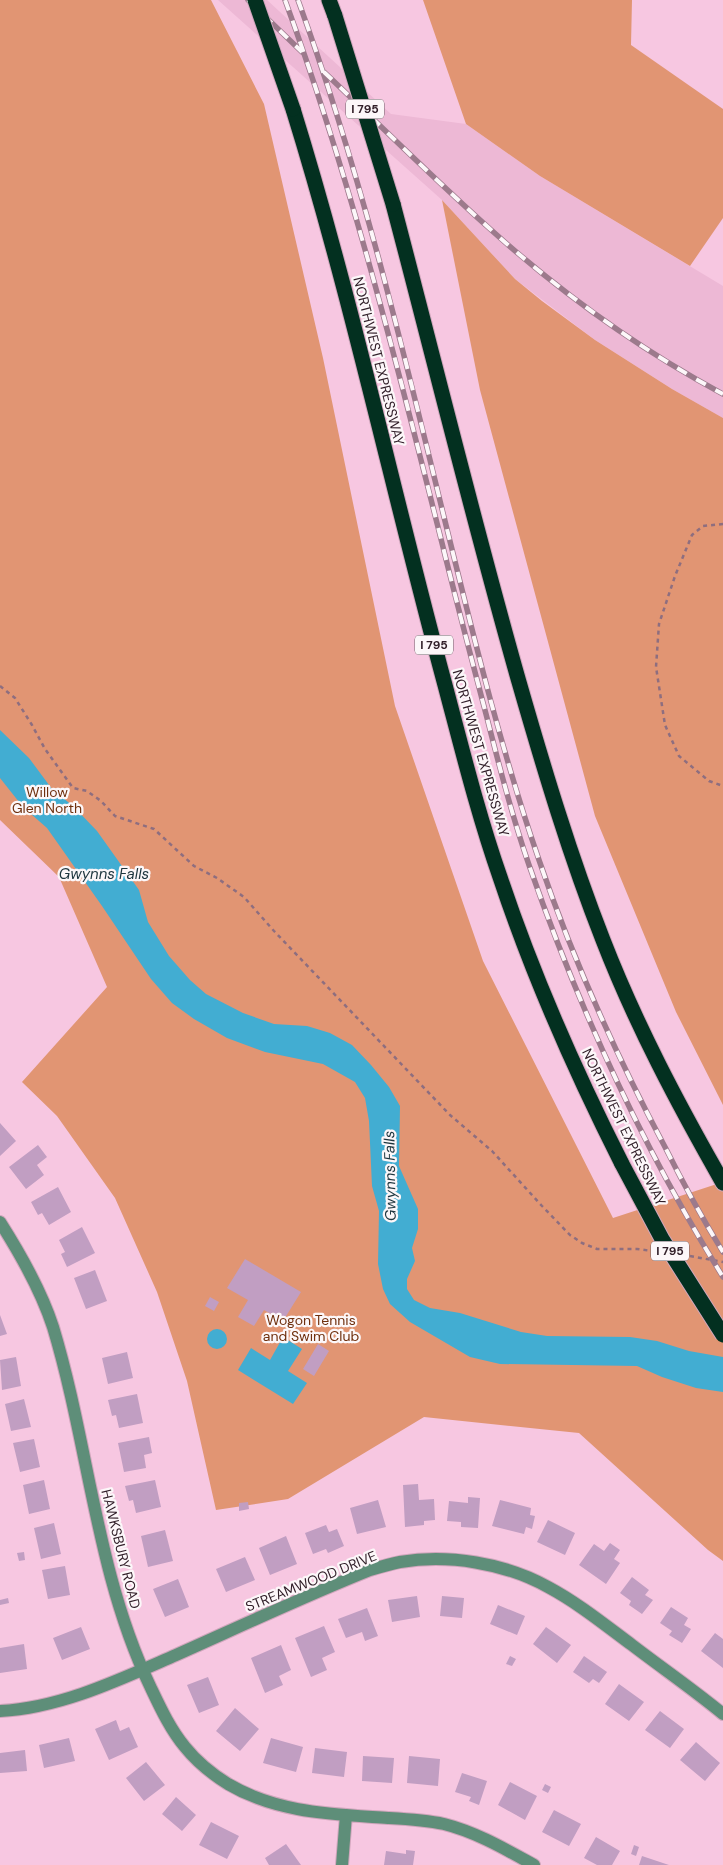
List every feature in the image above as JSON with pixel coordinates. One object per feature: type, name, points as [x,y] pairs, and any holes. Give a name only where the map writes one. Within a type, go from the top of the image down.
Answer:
[{"type":"highway","name":"NORTHWEST EXPRESSWAY","points":[[255,0],[316,182],[426,616],[475,797],[532,969],[587,1095],[622,1164],[662,1238],[723,1336]]},
{"type":"highway","name":"I 795","points":[[329,0],[393,204],[495,598],[569,849],[603,942],[634,1014],[661,1072],[723,1182]]},
{"type":"street","name":"HAWKSBURY ROAD","points":[[0,1222],[18,1250],[39,1292],[52,1324],[66,1373],[107,1565],[122,1614],[142,1670],[167,1721],[184,1747],[203,1766],[225,1782],[246,1795],[269,1803],[290,1809],[419,1820],[444,1824],[489,1840],[534,1865]]},
{"type":"street","name":"STREAMWOOD DRIVE","points":[[0,1711],[40,1706],[74,1697],[142,1670],[370,1570],[400,1562],[458,1560],[518,1573],[546,1586],[577,1605],[723,1714]]},
{"type":"street","points":[[342,1865],[346,1814]]},
{"type":"path","points":[[723,524],[703,526],[692,536],[675,576],[659,624],[656,667],[664,725],[679,756],[709,781],[723,786]]},
{"type":"path","points":[[0,686],[15,698],[45,749],[73,788],[87,791],[101,800],[115,816],[154,829],[194,866],[217,878],[244,897],[274,931],[450,1115],[492,1151],[570,1235],[582,1243],[597,1249],[656,1251]]},
{"type":"path","points":[[686,1255],[723,1262]]},
{"type":"shaded area","points":[[218,0],[267,0],[391,114],[466,124],[540,176],[723,286],[723,418],[672,389],[595,340],[515,279],[442,200]]},
{"type":"green space","points":[[0,0],[211,0],[264,104],[323,358],[395,706],[483,961],[613,1218],[723,1182],[723,1561],[708,1550],[579,1433],[424,1417],[288,1499],[216,1510],[187,1381],[157,1292],[115,1198],[57,1116],[22,1082],[107,987],[59,877],[0,820]]},
{"type":"green space","points":[[423,0],[632,0],[631,45],[723,109],[723,218],[690,266],[540,176],[466,124]]},
{"type":"green space","points":[[442,200],[515,279],[542,301],[595,340],[672,389],[723,418],[723,1105],[676,1012],[595,816],[480,390]]},
{"type":"water","name":"Gwynns Falls","points":[[0,730],[29,758],[52,789],[73,806],[97,831],[139,890],[148,922],[169,956],[190,980],[206,994],[243,1013],[274,1024],[307,1026],[330,1033],[352,1045],[389,1087],[400,1106],[399,1166],[418,1209],[418,1229],[412,1248],[415,1261],[407,1279],[407,1289],[414,1300],[430,1308],[460,1313],[521,1332],[547,1336],[630,1337],[657,1341],[689,1351],[723,1357],[723,1392],[696,1388],[662,1377],[637,1366],[500,1364],[470,1357],[410,1322],[390,1304],[383,1289],[378,1264],[379,1211],[372,1186],[369,1121],[365,1098],[355,1082],[323,1064],[265,1052],[227,1038],[194,1019],[172,1003],[151,979],[47,828],[23,807],[0,778]]},
{"type":"water","points":[[217,1329],[224,1332],[227,1339],[224,1346],[217,1349],[210,1346],[207,1339],[210,1332]]},
{"type":"water","points":[[283,1337],[302,1349],[288,1371],[307,1383],[293,1404],[238,1370],[251,1348],[270,1360]]},
{"type":"building","points":[[0,1123],[16,1141],[0,1156]]},
{"type":"building","points":[[38,1145],[47,1157],[37,1165],[44,1175],[26,1189],[9,1167]]},
{"type":"building","points":[[58,1187],[71,1212],[49,1225],[42,1213],[38,1215],[31,1202]]},
{"type":"building","points":[[82,1227],[95,1253],[67,1267],[61,1254],[65,1252],[59,1240]]},
{"type":"building","points":[[245,1259],[301,1292],[283,1321],[264,1310],[254,1326],[238,1317],[248,1300],[227,1288]]},
{"type":"building","points":[[95,1270],[107,1301],[86,1309],[74,1278]]},
{"type":"building","points":[[210,1297],[219,1302],[214,1311],[205,1306]]},
{"type":"building","points":[[0,1315],[7,1334],[0,1336]]},
{"type":"building","points":[[318,1344],[329,1351],[314,1376],[303,1369]]},
{"type":"building","points":[[127,1352],[133,1378],[108,1384],[102,1358]]},
{"type":"building","points":[[16,1357],[21,1386],[2,1390],[0,1360]]},
{"type":"building","points":[[137,1394],[143,1423],[119,1428],[116,1415],[112,1416],[108,1400]]},
{"type":"building","points":[[24,1399],[31,1427],[11,1431],[5,1404]]},
{"type":"building","points":[[149,1437],[152,1453],[144,1455],[146,1468],[124,1472],[118,1443]]},
{"type":"building","points":[[34,1439],[40,1467],[20,1472],[13,1443]]},
{"type":"building","points":[[44,1480],[50,1509],[29,1514],[23,1485]]},
{"type":"building","points":[[155,1480],[161,1507],[136,1513],[133,1500],[129,1501],[125,1486]]},
{"type":"building","points":[[418,1484],[419,1500],[434,1499],[435,1520],[424,1521],[424,1525],[405,1527],[403,1485]]},
{"type":"building","points":[[468,1497],[480,1498],[478,1528],[461,1527],[461,1522],[447,1521],[449,1501],[468,1503]]},
{"type":"building","points":[[378,1500],[386,1527],[357,1534],[350,1508]]},
{"type":"building","points":[[500,1500],[531,1508],[530,1515],[535,1516],[532,1529],[526,1527],[524,1534],[492,1526]]},
{"type":"building","points":[[248,1502],[249,1509],[239,1511],[239,1503]]},
{"type":"building","points":[[548,1520],[575,1533],[565,1555],[537,1542]]},
{"type":"building","points":[[54,1523],[61,1554],[41,1559],[34,1528]]},
{"type":"building","points":[[326,1525],[329,1532],[337,1529],[344,1546],[328,1553],[326,1549],[313,1554],[305,1533]]},
{"type":"building","points":[[165,1530],[173,1561],[148,1567],[141,1536]]},
{"type":"building","points":[[286,1536],[297,1564],[270,1575],[259,1548]]},
{"type":"building","points":[[610,1543],[620,1550],[614,1559],[620,1563],[606,1584],[579,1565],[594,1544],[604,1551]]},
{"type":"building","points":[[24,1552],[25,1560],[19,1561],[17,1553]]},
{"type":"building","points":[[245,1557],[255,1580],[226,1592],[216,1569]]},
{"type":"building","points":[[65,1566],[70,1595],[48,1599],[42,1570]]},
{"type":"building","points":[[632,1577],[649,1590],[645,1595],[653,1600],[642,1614],[629,1605],[631,1601],[620,1593]]},
{"type":"building","points":[[178,1579],[189,1607],[165,1617],[153,1589]]},
{"type":"building","points":[[417,1596],[420,1617],[392,1622],[388,1600]]},
{"type":"building","points":[[442,1596],[464,1598],[462,1618],[440,1616]]},
{"type":"building","points":[[8,1598],[9,1603],[0,1605],[0,1600]]},
{"type":"building","points":[[498,1605],[525,1616],[517,1635],[490,1624]]},
{"type":"building","points":[[671,1607],[688,1618],[684,1625],[691,1629],[682,1643],[669,1635],[672,1631],[660,1623]]},
{"type":"building","points":[[367,1608],[378,1636],[365,1641],[362,1632],[346,1638],[338,1619]]},
{"type":"building","points":[[324,1626],[335,1652],[322,1658],[327,1670],[311,1677],[295,1638]]},
{"type":"building","points":[[81,1627],[90,1649],[62,1660],[53,1638]]},
{"type":"building","points":[[546,1627],[571,1645],[557,1663],[533,1644]]},
{"type":"building","points":[[715,1633],[723,1639],[723,1668],[701,1651]]},
{"type":"building","points":[[24,1644],[27,1669],[0,1673],[0,1648]]},
{"type":"building","points":[[281,1645],[291,1670],[279,1676],[283,1685],[265,1693],[251,1658]]},
{"type":"building","points":[[510,1656],[516,1659],[512,1666],[506,1664]]},
{"type":"building","points":[[584,1656],[607,1672],[599,1683],[593,1679],[589,1683],[573,1672]]},
{"type":"building","points":[[208,1677],[219,1705],[199,1713],[187,1685]]},
{"type":"building","points":[[619,1684],[644,1702],[629,1721],[605,1704]]},
{"type":"building","points":[[235,1708],[259,1729],[240,1751],[216,1731]]},
{"type":"building","points":[[660,1711],[684,1729],[670,1748],[645,1730]]},
{"type":"building","points":[[116,1720],[120,1731],[129,1727],[138,1747],[109,1760],[95,1729]]},
{"type":"building","points":[[69,1738],[75,1761],[44,1768],[39,1745]]},
{"type":"building","points":[[271,1738],[303,1747],[296,1772],[263,1763]]},
{"type":"building","points":[[696,1742],[720,1763],[705,1781],[680,1760]]},
{"type":"building","points":[[315,1748],[347,1752],[344,1777],[312,1773]]},
{"type":"building","points":[[25,1750],[27,1771],[0,1773],[0,1753]]},
{"type":"building","points":[[363,1756],[394,1758],[392,1783],[362,1781]]},
{"type":"building","points":[[409,1756],[440,1759],[438,1786],[407,1783]]},
{"type":"building","points":[[146,1762],[165,1785],[144,1801],[126,1778]]},
{"type":"building","points":[[462,1773],[487,1781],[479,1805],[469,1801],[471,1797],[455,1792]]},
{"type":"building","points":[[510,1782],[537,1796],[525,1820],[498,1805]]},
{"type":"building","points":[[545,1784],[551,1787],[548,1793],[542,1790]]},
{"type":"building","points":[[176,1797],[196,1815],[182,1831],[162,1814]]},
{"type":"building","points":[[554,1810],[581,1824],[569,1846],[542,1832]]},
{"type":"building","points":[[211,1822],[239,1836],[227,1859],[199,1845]]},
{"type":"building","points":[[596,1837],[620,1851],[612,1865],[597,1865],[584,1858]]},
{"type":"building","points":[[286,1844],[301,1865],[269,1865],[265,1858]]},
{"type":"building","points":[[634,1845],[639,1847],[636,1856],[631,1854]]},
{"type":"building","points":[[406,1850],[415,1851],[413,1865],[384,1865],[386,1851],[406,1854]]},
{"type":"building","points":[[642,1856],[669,1865],[639,1865]]},
{"type":"railway","points":[[248,0],[302,52]]},
{"type":"railway","points":[[285,0],[309,67],[371,269],[501,771],[529,865],[569,972],[615,1077],[666,1178],[723,1277]]},
{"type":"railway","points":[[298,0],[360,190],[487,688],[539,860],[566,934],[596,1006],[679,1174],[723,1252]]},
{"type":"railway","points":[[324,72],[468,209],[544,275],[631,339],[723,394]]},
{"type":"park label","name":"Willow Glen North","points":[[47,800]]},
{"type":"park label","name":"Wogon Tennis and Swim Club","points":[[311,1328]]}]
